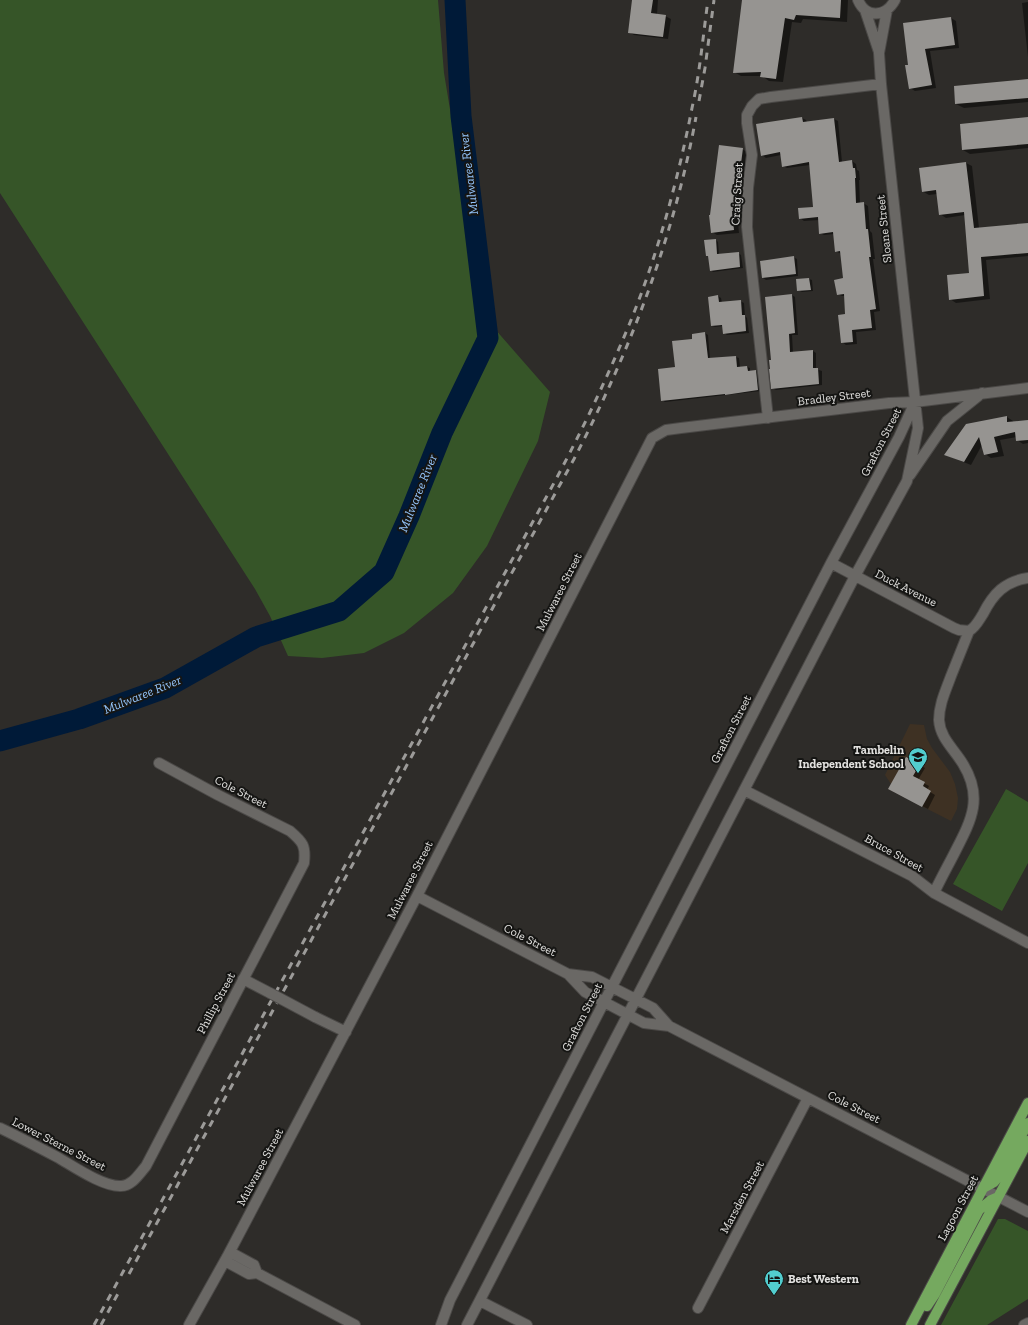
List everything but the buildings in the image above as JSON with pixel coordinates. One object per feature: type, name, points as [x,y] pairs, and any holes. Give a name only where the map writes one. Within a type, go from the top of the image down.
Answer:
[{"type":"main road","name":"Lagoon Street","points":[[912,1325],[1028,1103]]},
{"type":"main road","points":[[983,1188],[994,1182],[1000,1175],[1028,1123]]},
{"type":"main road","points":[[930,1325],[1028,1141]]},
{"type":"main road","points":[[912,1325],[935,1294],[979,1210],[991,1200],[999,1196]]},
{"type":"street","name":"Sloane Street","points":[[858,0],[865,10],[879,53],[915,402]]},
{"type":"street","points":[[865,10],[876,14],[903,0]]},
{"type":"street","name":"Sloane Street","points":[[879,53],[891,5]]},
{"type":"street","name":"Craig Street","points":[[768,418],[748,226],[748,188],[752,155],[747,115],[752,106],[759,99],[881,84]]},
{"type":"street","name":"Bradley Street","points":[[649,443],[652,438],[666,430],[1028,388]]},
{"type":"street","points":[[906,481],[947,421],[982,393]]},
{"type":"street","name":"Grafton Street","points":[[467,1325],[629,1015],[855,576],[906,481],[918,428],[915,402]]},
{"type":"street","name":"Grafton Street","points":[[440,1325],[450,1300],[831,563],[899,437],[915,402]]},
{"type":"street","name":"Mulwaree Street","points":[[189,1325],[227,1257],[417,896],[649,443]]},
{"type":"street","name":"Duck Avenue","points":[[831,563],[959,630],[969,631]]},
{"type":"street","points":[[934,893],[967,829],[972,816],[974,803],[973,788],[969,774],[941,732],[939,720],[940,706],[969,631],[977,625],[990,601],[997,592],[1014,582],[1028,578]]},
{"type":"street","name":"Cole Street","points":[[159,763],[218,795],[290,831],[300,840],[305,850]]},
{"type":"street","name":"Bruce Street","points":[[744,790],[912,876],[934,893],[1028,943]]},
{"type":"street","name":"Phillip Street","points":[[146,1166],[304,863],[305,850]]},
{"type":"street","name":"Cole Street","points":[[417,896],[568,974],[585,992],[629,1015],[645,1023],[669,1026],[1028,1212]]},
{"type":"street","name":"Cole Street","points":[[568,974],[592,977],[637,999],[654,1008],[669,1026]]},
{"type":"street","points":[[243,979],[346,1032]]},
{"type":"street","name":"Marsden Street","points":[[698,1308],[808,1098]]},
{"type":"street","name":"Lower Sterne Street","points":[[0,1128],[98,1180],[111,1184],[120,1186],[129,1184],[146,1166]]},
{"type":"street","points":[[227,1257],[249,1274],[257,1273],[355,1325]]},
{"type":"street","points":[[480,1301],[527,1325]]},
{"type":"street","points":[[1024,1325],[1028,1322]]},
{"type":"shaded area","name":"Tambelin Independent School","points":[[910,724],[924,725],[927,739],[950,772],[955,784],[958,798],[957,809],[951,821],[888,789],[891,784],[885,775]]},
{"type":"green space","points":[[0,0],[438,0],[444,73],[462,182],[480,312],[550,392],[538,441],[487,546],[453,593],[404,633],[364,653],[322,658],[288,656],[270,616],[255,589],[0,193]]},
{"type":"green space","points":[[1006,789],[1028,802],[1028,863],[1002,911],[953,884]]},
{"type":"green space","points":[[998,1219],[1005,1219],[1028,1231],[1028,1299],[987,1325],[941,1325]]},
{"type":"waterway","name":"Mulwaree River","points":[[0,741],[79,719],[165,688],[256,637],[339,611],[384,572],[409,516],[442,433],[488,338],[461,116],[455,0]]},
{"type":"railway","points":[[94,1325],[548,494],[601,389],[620,347],[649,273],[666,218],[695,94],[708,0]]},
{"type":"railway","points":[[699,101],[714,0]]},
{"type":"railway","points":[[129,1274],[574,459],[614,377],[648,292],[676,206],[696,117]]},
{"type":"railway","points":[[101,1325],[121,1288]]},
{"type":"place","name":"Tambelin Independent School","points":[[918,774]]},
{"type":"place","name":"Best Western","points":[[774,1296]]}]
